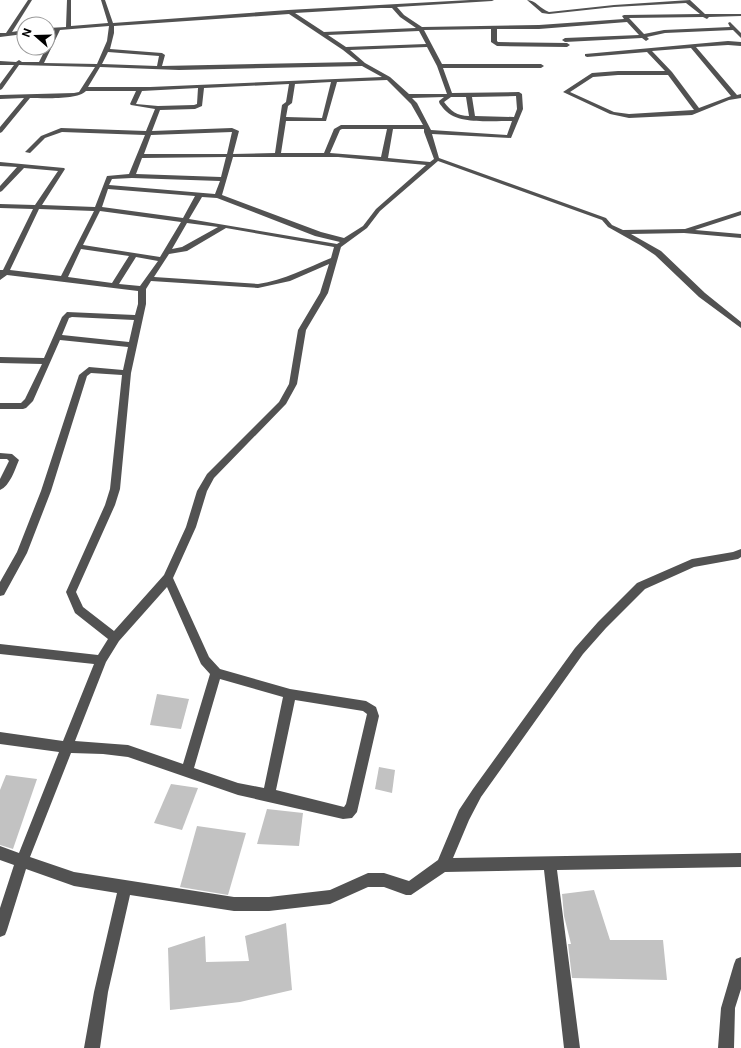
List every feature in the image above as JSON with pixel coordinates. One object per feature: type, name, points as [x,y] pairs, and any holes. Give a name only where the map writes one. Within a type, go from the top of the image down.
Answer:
[{"type":"street","points":[[8,34],[30,0]]},
{"type":"street","points":[[68,28],[69,0]]},
{"type":"street","points":[[0,97],[78,94],[84,90],[107,50],[110,38],[111,24],[103,0]]},
{"type":"street","points":[[41,63],[58,29],[288,11],[492,0]]},
{"type":"street","points":[[529,0],[544,12],[550,13],[614,6],[687,1],[706,16],[716,29]]},
{"type":"street","points":[[393,6],[402,16],[421,29],[440,66],[450,95]]},
{"type":"street","points":[[614,6],[655,50]]},
{"type":"street","points":[[288,11],[345,49],[363,64],[388,78],[408,96],[414,103],[427,130],[434,162]]},
{"type":"street","points":[[322,34],[421,29],[494,29],[539,27],[627,19],[741,15]]},
{"type":"street","points":[[724,16],[741,36]]},
{"type":"street","points":[[565,40],[643,36],[664,32],[734,28]]},
{"type":"street","points":[[494,29],[494,42],[496,44],[567,45]]},
{"type":"street","points":[[0,35],[16,33]]},
{"type":"street","points":[[587,55],[741,44]]},
{"type":"street","points":[[345,49],[430,45]]},
{"type":"street","points":[[670,73],[618,73],[592,75],[566,92],[622,116],[685,114],[698,111],[738,96],[693,47]]},
{"type":"street","points":[[107,50],[161,54],[159,67]]},
{"type":"street","points":[[648,50],[670,73],[698,111]]},
{"type":"street","points":[[0,62],[186,68],[363,64]]},
{"type":"street","points":[[0,88],[20,62]]},
{"type":"street","points":[[440,66],[541,66]]},
{"type":"street","points":[[84,90],[140,90],[388,78]]},
{"type":"street","points":[[282,119],[324,120],[334,81]]},
{"type":"street","points":[[278,156],[282,119],[285,105],[289,103],[292,82]]},
{"type":"street","points":[[140,90],[133,104],[158,108],[198,106],[200,105],[201,87]]},
{"type":"street","points":[[469,94],[472,118]]},
{"type":"street","points":[[326,155],[339,127],[427,130],[509,137],[521,106],[519,94],[408,96]]},
{"type":"street","points":[[450,95],[441,102],[446,109],[462,118],[516,119]]},
{"type":"street","points":[[0,131],[28,97]]},
{"type":"street","points":[[132,176],[158,108]]},
{"type":"street","points":[[384,160],[390,128]]},
{"type":"street","points":[[28,152],[43,137],[61,130],[148,133],[232,130],[236,131],[224,179],[218,196]]},
{"type":"street","points":[[140,156],[326,155],[384,160],[434,162],[604,219],[610,226],[658,253],[702,296],[741,326]]},
{"type":"street","points":[[0,930],[22,861],[101,660],[115,638],[168,578],[185,541],[202,491],[210,476],[282,404],[293,384],[302,330],[324,293],[334,259],[342,244],[365,227],[378,210],[434,162]]},
{"type":"street","points":[[0,164],[62,170],[38,207],[2,274],[28,274],[142,290]]},
{"type":"street","points":[[0,190],[22,166]]},
{"type":"street","points":[[63,279],[98,209],[110,176],[224,179]]},
{"type":"street","points":[[106,187],[218,196],[342,244]]},
{"type":"street","points":[[115,638],[79,610],[71,592],[110,505],[115,489],[127,373],[142,304],[142,290],[186,221],[200,194]]},
{"type":"street","points":[[0,206],[98,209],[225,226],[342,244]]},
{"type":"street","points":[[684,231],[741,213]]},
{"type":"street","points":[[80,247],[134,254],[165,255],[184,249],[225,226]]},
{"type":"street","points":[[622,232],[684,231],[741,236]]},
{"type":"street","points":[[114,286],[134,254]]},
{"type":"street","points":[[149,279],[258,286],[291,279],[334,259]]},
{"type":"street","points":[[0,406],[23,406],[29,401],[66,317],[70,314],[138,318]]},
{"type":"street","points":[[57,338],[132,345]]},
{"type":"street","points":[[0,360],[47,362]]},
{"type":"street","points":[[0,592],[22,553],[46,491],[83,375],[90,370],[127,373]]},
{"type":"street","points":[[0,456],[9,456],[14,460],[7,476],[0,486]]},
{"type":"street","points":[[0,852],[74,879],[234,904],[269,904],[330,897],[368,880],[384,880],[406,888],[416,886],[443,865],[464,815],[477,793],[579,651],[602,624],[641,586],[692,562],[734,556],[741,553]]},
{"type":"street","points":[[0,738],[68,747],[103,748],[128,751],[238,789],[347,813],[352,807],[373,716],[372,711],[366,706],[290,694],[216,673],[205,660],[168,578]]},
{"type":"street","points":[[0,649],[101,660]]},
{"type":"street","points":[[187,772],[216,673]]},
{"type":"street","points":[[269,795],[290,694]]},
{"type":"street","points":[[443,865],[741,860]]},
{"type":"street","points":[[550,864],[572,1048]]},
{"type":"street","points":[[92,1048],[101,992],[125,888]]},
{"type":"street","points":[[726,1048],[728,1008],[741,964]]},
{"type":"building","points":[[157,694],[189,699],[181,729],[150,725]]},
{"type":"building","points":[[379,767],[395,770],[392,793],[375,789]]},
{"type":"building","points":[[6,775],[37,779],[13,849],[0,845],[0,790]]},
{"type":"building","points":[[171,784],[198,788],[182,830],[154,823]]},
{"type":"building","points":[[267,809],[303,813],[299,846],[257,844]]},
{"type":"building","points":[[197,826],[246,833],[228,895],[180,887]]},
{"type":"building","points":[[594,890],[610,940],[663,940],[667,980],[572,978],[568,944],[571,944],[564,916],[562,894]]},
{"type":"building","points":[[286,923],[292,990],[240,1002],[170,1010],[168,948],[205,936],[206,962],[249,961],[245,936]]}]
